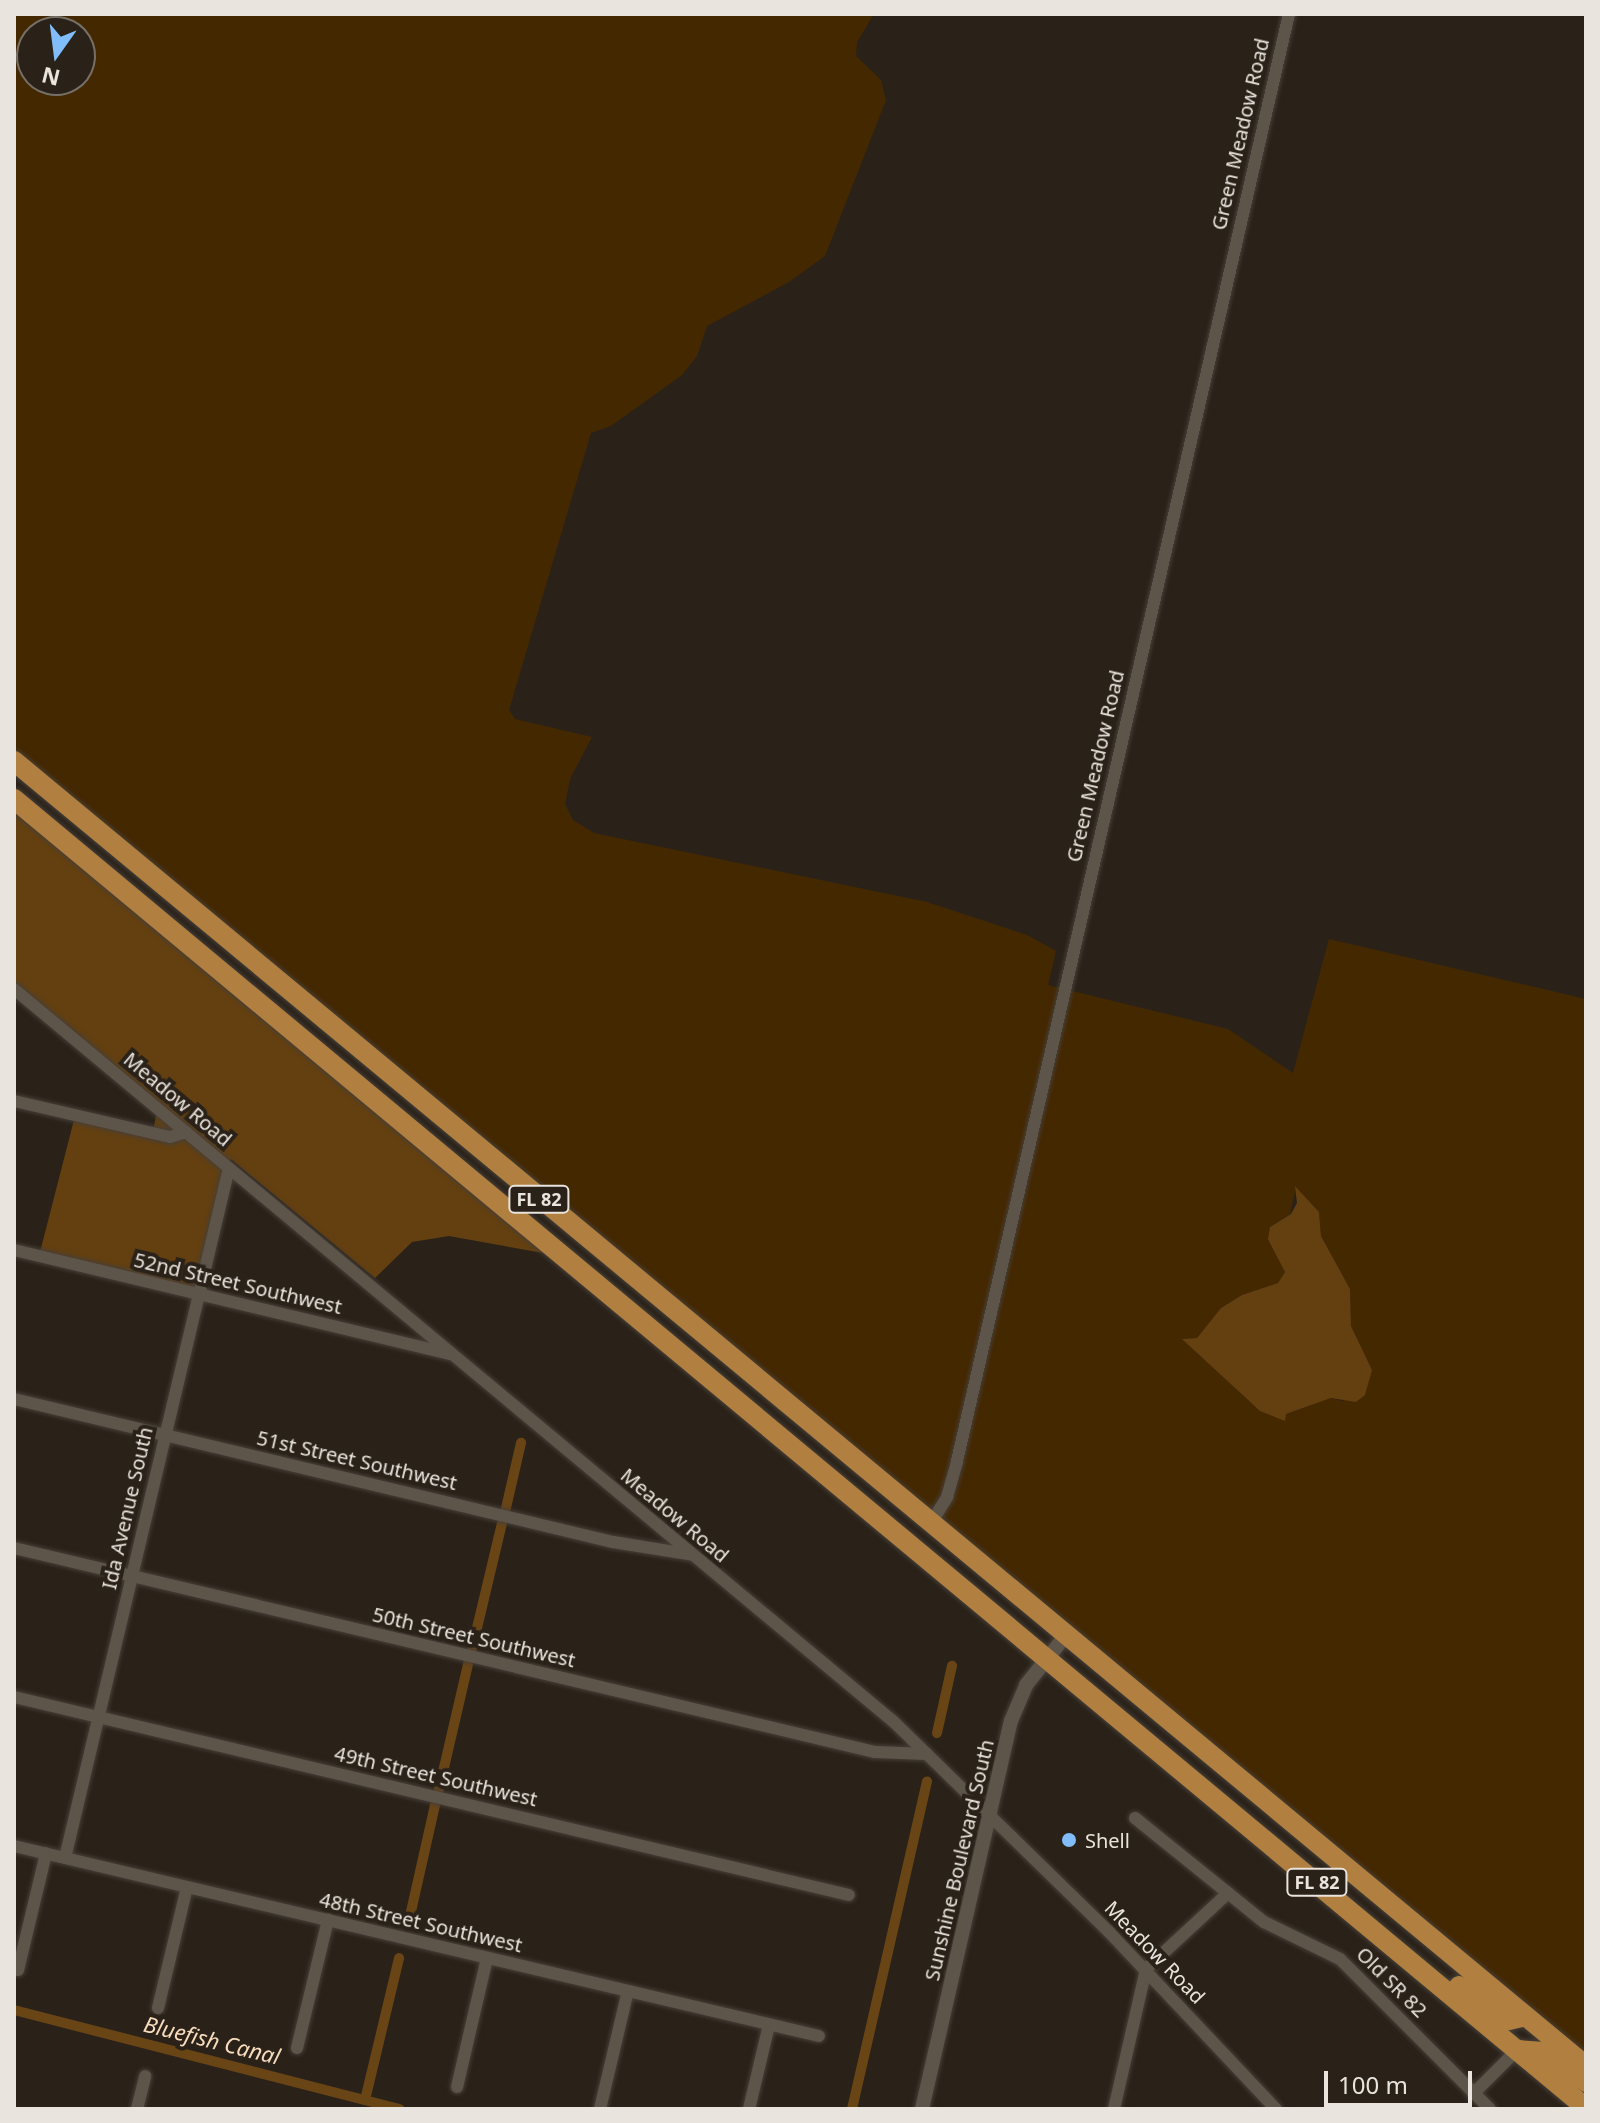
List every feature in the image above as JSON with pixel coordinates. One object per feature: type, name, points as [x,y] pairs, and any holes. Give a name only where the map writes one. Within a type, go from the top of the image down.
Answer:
[{"type":"highway","name":"FL 82","points":[[14,761],[1586,2066]]},
{"type":"highway","name":"FL 82","points":[[14,799],[1586,2108]]},
{"type":"highway","points":[[1346,1907],[1377,1917],[1491,2009],[1509,2020],[1526,2016]]},
{"type":"highway","points":[[1517,2050],[1544,2052],[1586,2082]]},
{"type":"street","name":"Green Meadow Road","points":[[931,1523],[947,1497],[957,1461],[1289,14]]},
{"type":"street","name":"Meadow Road","points":[[14,989],[927,1754],[1146,1969],[1270,2106]]},
{"type":"street","points":[[14,1101],[170,1137],[186,1132]]},
{"type":"street","name":"Ida Avenue South","points":[[65,1858],[229,1168]]},
{"type":"street","name":"52nd Street Southwest","points":[[14,1250],[453,1355]]},
{"type":"street","name":"51st Street Southwest","points":[[14,1399],[613,1542],[693,1555]]},
{"type":"street","name":"50th Street Southwest","points":[[14,1548],[875,1752],[927,1754]]},
{"type":"street","name":"Sunshine Boulevard South","points":[[922,2109],[1015,1708],[1066,1635]]},
{"type":"street","name":"49th Street Southwest","points":[[14,1697],[849,1895]]},
{"type":"street","name":"Old SR 82","points":[[1135,1818],[1283,1934],[1340,1959],[1490,2109]]},
{"type":"street","name":"48th Street Southwest","points":[[14,1846],[819,2036]]},
{"type":"street","points":[[18,1970],[46,1853]]},
{"type":"street","points":[[158,2008],[187,1887]]},
{"type":"street","points":[[1114,2109],[1146,1969],[1228,1893]]},
{"type":"street","points":[[297,2048],[328,1920]]},
{"type":"street","points":[[457,2087],[487,1958]]},
{"type":"street","points":[[600,2109],[628,1991]]},
{"type":"street","points":[[749,2109],[769,2025]]},
{"type":"street","points":[[1473,2094],[1517,2050]]},
{"type":"street","points":[[137,2109],[145,2076]]},
{"type":"shaded area","points":[[14,14],[874,14],[857,42],[856,56],[881,80],[886,100],[825,256],[789,282],[707,326],[697,356],[682,375],[611,426],[591,433],[509,710],[515,719],[592,737],[570,779],[565,804],[573,820],[594,833],[927,902],[1027,935],[1056,951],[1048,985],[1228,1029],[1293,1073],[1329,939],[1586,999],[1586,2058],[14,754]],"holes":[[[1296,1187],[1319,1212],[1321,1236],[1350,1289],[1351,1326],[1372,1370],[1343,1401],[1331,1398],[1286,1414],[1250,1402],[1183,1339],[1197,1338],[1221,1308],[1242,1295],[1278,1283],[1285,1272],[1270,1227],[1290,1214]]]},
{"type":"shaded area","points":[[14,807],[554,1255],[449,1236],[412,1242],[375,1278],[231,1159],[195,1293],[39,1256],[75,1116],[153,1132],[158,1105],[14,988]]},
{"type":"shaded area","points":[[1295,1186],[1319,1212],[1321,1236],[1350,1289],[1351,1326],[1372,1370],[1365,1395],[1356,1402],[1331,1398],[1286,1414],[1285,1421],[1260,1411],[1182,1339],[1197,1338],[1221,1308],[1242,1295],[1278,1283],[1285,1272],[1268,1239],[1270,1227],[1291,1214],[1297,1203]]},
{"type":"waterway","points":[[506,1508],[521,1443]]},
{"type":"waterway","points":[[472,1649],[502,1523]]},
{"type":"waterway","points":[[439,1789],[468,1664]]},
{"type":"waterway","points":[[937,1733],[952,1666]]},
{"type":"waterway","points":[[852,2109],[927,1781]]},
{"type":"waterway","points":[[410,1916],[435,1805]]},
{"type":"waterway","points":[[365,2100],[399,1958]]},
{"type":"waterway","name":"Bluefish Canal","points":[[14,2010],[399,2109]]},
{"type":"place","name":"Shell","points":[[1069,1840]]}]
